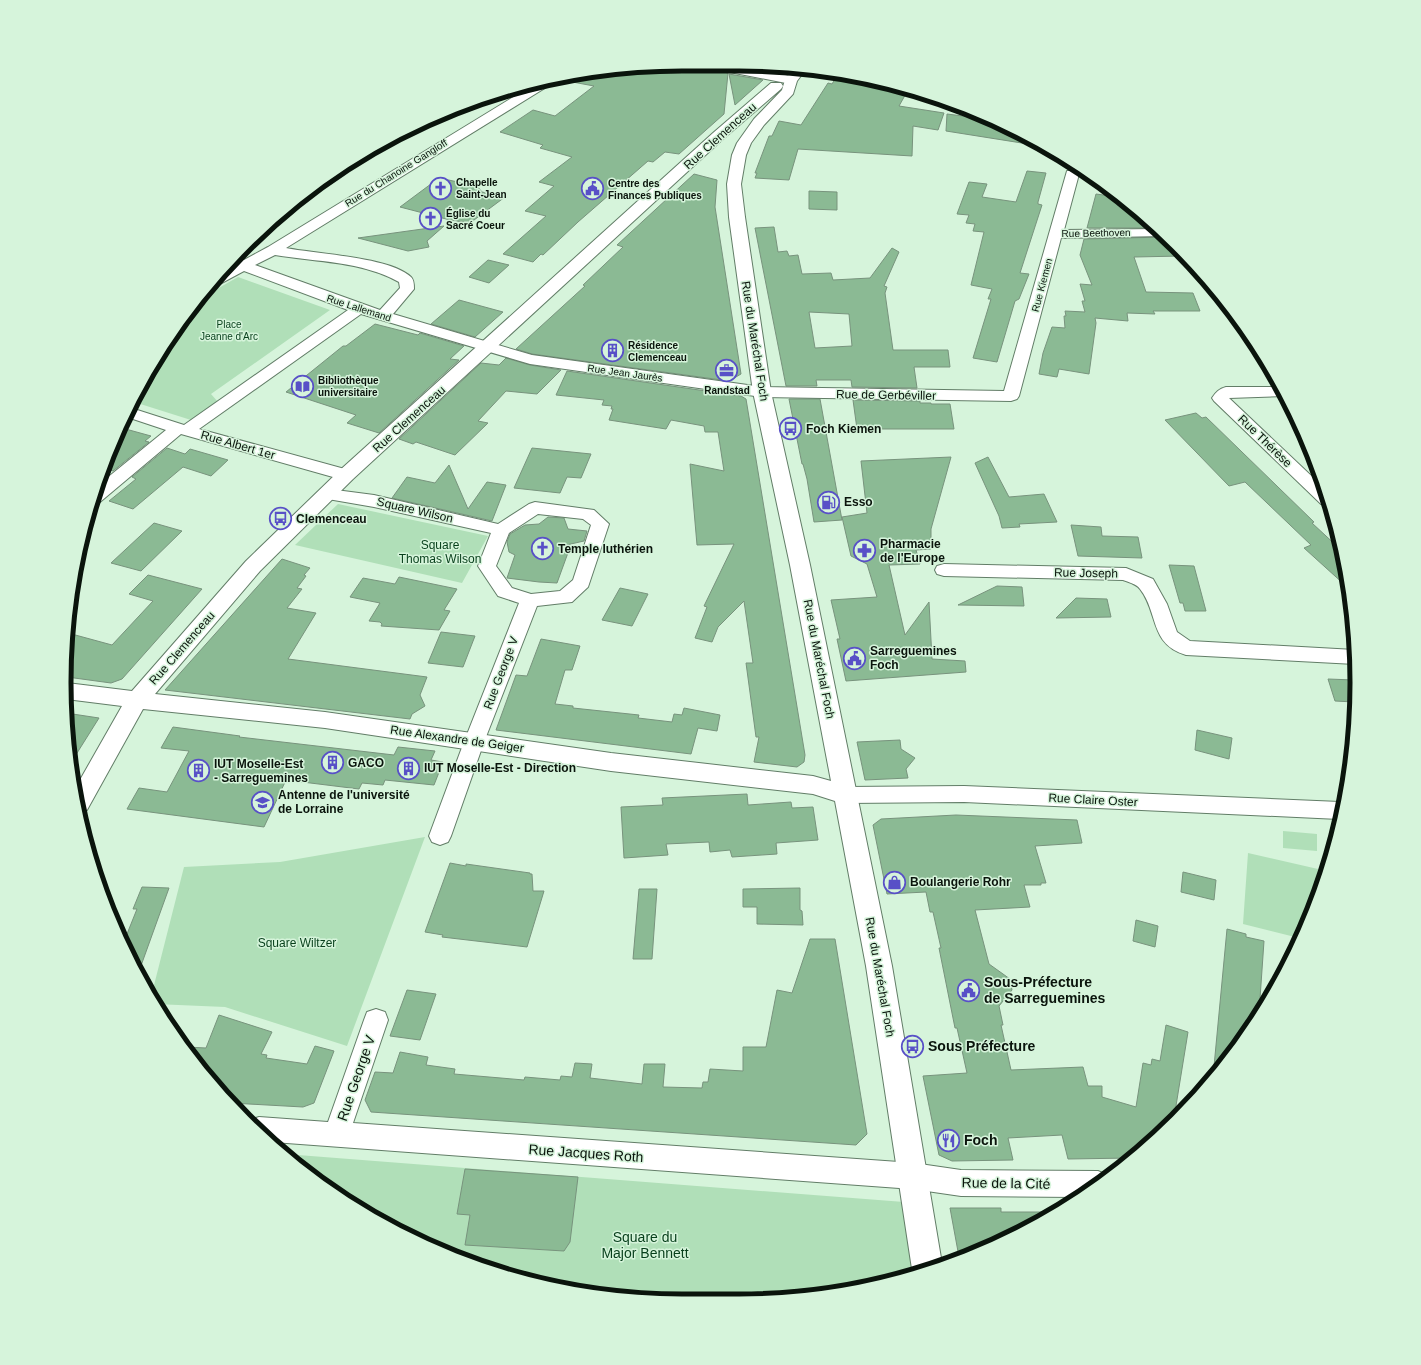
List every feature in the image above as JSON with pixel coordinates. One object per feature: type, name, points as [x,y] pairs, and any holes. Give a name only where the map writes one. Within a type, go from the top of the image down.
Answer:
[{"type":"main road","name":"Rue Clemenceau","points":[[82,797],[137,700],[253,566],[346,475],[721,133],[772,89],[795,74]]},
{"type":"main road","name":"Rue du Maréchal Foch","points":[[795,74],[788,91],[748,136],[739,155],[734,184],[737,217],[762,392],[800,565],[879,966],[926,1265]]},
{"type":"main road","points":[[739,118],[759,122]]},
{"type":"main road","points":[[721,133],[740,133],[748,136]]},
{"type":"main road","name":"Rue Alexandre de Geiger","points":[[71,692],[325,720],[611,762],[813,785],[846,795]]},
{"type":"street","points":[[775,72],[795,74]]},
{"type":"street","name":"Rue du Chanoine Gangloff","points":[[238,263],[273,250],[533,90]]},
{"type":"street","name":"Rue Kiemen","points":[[1011,396],[1072,174]]},
{"type":"street","name":"Rue Beethoven","points":[[1056,234],[1153,233]]},
{"type":"street","points":[[273,250],[336,258],[394,272],[406,280],[407,289],[383,316]]},
{"type":"street","name":"Rue Lallemand","points":[[238,263],[359,309],[488,347]]},
{"type":"street","points":[[101,492],[182,429],[359,309]]},
{"type":"street","name":"Rue Jean Jaurès","points":[[488,347],[530,359],[762,392]]},
{"type":"street","name":"Rue de Gerbéviller","points":[[762,392],[1011,396]]},
{"type":"street","name":"Rue Thérèse","points":[[1276,392],[1226,392],[1220,398],[1320,493]]},
{"type":"street","name":"Rue Albert 1er","points":[[133,413],[182,429],[346,475]]},
{"type":"street","name":"Square Wilson","points":[[328,494],[374,501],[501,530]]},
{"type":"street","points":[[535,508],[588,514],[600,524],[580,583],[565,597],[530,600],[505,592],[487,566],[501,530],[535,508]]},
{"type":"street","name":"Rue Joseph","points":[[944,570],[1126,574],[1146,583],[1158,604],[1169,636],[1186,648],[1349,657]]},
{"type":"street","name":"Rue George V","points":[[440,836],[474,742],[530,600]]},
{"type":"street","name":"Rue Claire Oster","points":[[846,795],[964,794],[1336,812]]},
{"type":"street","name":"Rue George V","points":[[336,1135],[376,1020]]},
{"type":"street","name":"Rue Jacques Roth","points":[[266,1130],[913,1176]]},
{"type":"street","name":"Rue de la Cité","points":[[913,1176],[961,1183],[1088,1184]]},
{"type":"green space","name":"Place Jeanne d'Arc","points":[[238,277],[330,310],[211,394],[218,402],[191,420],[139,403],[174,343],[197,310],[213,291]]},
{"type":"green space","name":"Square Thomas Wilson","points":[[338,504],[488,536],[462,583],[295,545]]},
{"type":"green space","points":[[1283,831],[1317,834],[1317,851],[1283,848]]},
{"type":"green space","name":"Square Wiltzer","points":[[425,837],[347,1046],[225,1007],[163,1004],[153,988],[184,867],[280,862]]},
{"type":"green space","points":[[1248,853],[1318,869],[1318,880],[1294,937],[1243,924]]},
{"type":"green space","name":"Square du Major Bennett","points":[[294,1155],[917,1203],[930,1263],[858,1282],[818,1289],[778,1293],[738,1294],[643,1293],[603,1289],[524,1273],[486,1262],[448,1247],[412,1231],[377,1212],[343,1191],[310,1168]]},
{"type":"building","points":[[719,71],[728,73],[724,114],[679,154],[665,152],[653,162],[648,161],[578,222],[543,255],[541,254],[533,262],[503,254],[546,216],[525,211],[554,186],[539,182],[572,157],[540,148],[543,145],[500,132],[533,110],[555,116],[594,86],[571,82],[603,76],[643,72]]},
{"type":"building","points":[[729,74],[763,80],[735,105]]},
{"type":"building","points":[[835,79],[897,92],[905,94],[899,106],[944,113],[938,130],[913,126],[912,156],[798,149],[789,180],[755,178],[757,173],[755,173],[769,136],[772,136],[779,121],[801,125],[828,83],[832,84]]},
{"type":"building","points":[[947,114],[970,117],[1027,144],[946,131]]},
{"type":"building","points":[[1027,171],[1046,173],[1038,202],[1038,204],[1042,205],[1020,273],[1029,274],[1019,299],[1015,301],[997,362],[973,358],[991,299],[988,299],[992,289],[971,285],[984,232],[973,231],[975,224],[966,223],[969,215],[957,214],[969,182],[987,184],[982,197],[1016,202]]},
{"type":"building","points":[[694,174],[717,180],[715,207],[741,374],[729,381],[532,354],[516,349],[585,286],[583,285],[623,247],[617,245]]},
{"type":"building","points":[[439,178],[477,186],[482,192],[505,197],[470,223],[450,220],[400,207]]},
{"type":"building","points":[[809,191],[837,192],[837,210],[809,209]]},
{"type":"building","points":[[1096,194],[1109,196],[1147,228],[1087,228]]},
{"type":"building","points":[[444,226],[427,241],[429,247],[408,251],[358,238]]},
{"type":"building","points":[[774,227],[778,252],[787,251],[789,256],[798,255],[802,274],[831,273],[833,280],[870,278],[892,248],[899,252],[884,286],[887,287],[885,293],[893,350],[948,350],[950,367],[914,367],[917,388],[852,387],[851,380],[816,380],[817,386],[786,386],[755,228]],"holes":[[[809,312],[849,314],[852,346],[815,348]]]},
{"type":"building","points":[[1157,237],[1177,256],[1134,257],[1146,292],[1193,293],[1200,311],[1153,311],[1155,314],[1127,313],[1128,321],[1095,318],[1096,323],[1089,374],[1059,369],[1057,377],[1039,374],[1043,353],[1052,327],[1065,328],[1065,311],[1085,312],[1082,301],[1085,301],[1080,284],[1092,285],[1080,255],[1084,239]]},
{"type":"building","points":[[488,260],[509,265],[489,283],[469,277]]},
{"type":"building","points":[[459,300],[503,312],[475,337],[431,324]]},
{"type":"building","points":[[375,324],[418,335],[420,333],[464,346],[450,359],[459,360],[379,433],[347,423],[356,415],[286,392],[343,346],[346,346]]},
{"type":"building","points":[[506,358],[530,365],[561,370],[537,394],[506,391],[478,421],[488,423],[455,455],[416,442],[413,444],[399,439],[481,363],[499,365]]},
{"type":"building","points":[[567,371],[741,396],[746,399],[805,755],[804,762],[797,767],[754,762],[759,737],[756,737],[746,663],[753,663],[744,601],[718,627],[712,642],[695,638],[707,607],[704,606],[734,544],[697,545],[690,464],[724,471],[718,432],[705,432],[704,426],[671,420],[666,429],[609,420],[613,409],[611,409],[612,406],[602,405],[604,400],[556,395]]},
{"type":"building","points":[[789,399],[820,399],[842,520],[814,522],[807,479],[802,464]]},
{"type":"building","points":[[853,400],[920,401],[920,403],[950,404],[954,429],[857,429]]},
{"type":"building","points":[[1196,413],[1202,418],[1206,417],[1314,522],[1312,523],[1333,543],[1341,582],[1304,548],[1311,545],[1245,482],[1229,486],[1165,420]]},
{"type":"building","points":[[126,429],[151,436],[145,441],[149,442],[113,471],[109,470]]},
{"type":"building","points":[[167,448],[185,454],[190,449],[228,460],[211,476],[183,467],[133,509],[109,501],[136,479],[132,477]]},
{"type":"building","points":[[532,448],[591,454],[581,478],[567,477],[560,493],[514,488]]},
{"type":"building","points":[[951,457],[931,529],[931,549],[916,550],[920,564],[889,565],[905,635],[929,602],[932,659],[965,661],[966,672],[846,681],[837,639],[840,639],[831,600],[877,597],[867,564],[851,556],[842,517],[867,513],[861,461]]},
{"type":"building","points":[[988,457],[1009,497],[1044,494],[1057,522],[1019,524],[1020,527],[1002,528],[999,516],[975,463]]},
{"type":"building","points":[[449,465],[468,509],[487,482],[506,485],[492,521],[392,498],[407,477],[435,483]]},
{"type":"building","name":"Temple luthérien","points":[[548,517],[564,518],[568,529],[587,531],[584,541],[562,546],[569,550],[557,583],[507,578],[515,555],[509,552],[507,542],[510,534],[525,525],[539,524]]},
{"type":"building","points":[[154,523],[182,531],[141,571],[111,563]]},
{"type":"building","points":[[1071,525],[1101,527],[1102,536],[1138,537],[1142,558],[1078,556]]},
{"type":"building","points":[[282,559],[310,568],[304,575],[306,576],[297,588],[302,589],[287,608],[316,613],[288,659],[427,677],[420,695],[425,706],[412,714],[410,719],[165,690]]},
{"type":"building","points":[[1169,565],[1194,566],[1206,611],[1185,611],[1183,603],[1180,603]]},
{"type":"building","points":[[148,575],[202,589],[122,679],[111,683],[71,678],[73,634],[112,645],[153,601],[129,594]]},
{"type":"building","points":[[399,577],[457,589],[444,610],[450,611],[439,630],[381,626],[382,624],[380,622],[369,621],[380,603],[350,597],[363,578],[395,584]]},
{"type":"building","points":[[997,586],[1022,587],[1024,606],[958,605]]},
{"type":"building","points":[[620,588],[648,594],[632,626],[602,620]]},
{"type":"building","points":[[1076,598],[1107,599],[1111,617],[1056,618]]},
{"type":"building","points":[[441,632],[475,636],[463,667],[428,663]]},
{"type":"building","points":[[541,639],[580,646],[572,670],[565,670],[555,704],[573,706],[573,708],[639,715],[638,718],[672,722],[674,714],[682,715],[684,708],[720,715],[717,731],[698,728],[691,754],[496,730],[516,675],[527,676]]},
{"type":"building","points":[[1328,679],[1350,680],[1350,702],[1335,701]]},
{"type":"building","points":[[72,714],[99,718],[75,756]]},
{"type":"building","points":[[173,727],[240,736],[239,737],[394,755],[398,747],[435,751],[431,760],[443,762],[434,785],[385,780],[383,785],[362,783],[359,789],[286,780],[264,827],[127,809],[139,788],[167,792],[189,751],[161,748]]},
{"type":"building","points":[[1197,730],[1232,738],[1229,759],[1195,750]]},
{"type":"building","points":[[900,740],[901,749],[915,758],[906,769],[908,778],[865,780],[857,742]]},
{"type":"building","points":[[747,794],[748,805],[791,802],[792,808],[813,807],[818,840],[776,843],[777,854],[732,857],[730,850],[710,852],[709,842],[666,844],[668,855],[624,858],[621,807],[663,805],[662,798]]},
{"type":"building","points":[[956,815],[1077,820],[1082,843],[1035,846],[1046,883],[1041,883],[1041,885],[1024,885],[1030,907],[975,910],[989,964],[1010,979],[1012,990],[999,1006],[1003,1025],[1001,1025],[1011,1070],[1083,1067],[1088,1086],[1102,1086],[1102,1097],[1136,1107],[1143,1063],[1151,1065],[1152,1059],[1160,1061],[1166,1025],[1188,1032],[1175,1110],[1123,1158],[1068,1159],[1062,1135],[1008,1138],[1013,1160],[952,1161],[939,1155],[923,1076],[967,1073],[957,1028],[955,1028],[933,912],[930,912],[926,892],[887,894],[873,825],[881,819]]},
{"type":"building","points":[[450,863],[532,874],[533,891],[544,891],[527,947],[442,937],[443,935],[425,932]]},
{"type":"building","points":[[1183,872],[1216,880],[1214,900],[1181,892]]},
{"type":"building","points":[[142,887],[169,888],[141,966],[126,936],[137,909],[133,909]]},
{"type":"building","points":[[800,888],[800,910],[802,911],[803,925],[757,924],[757,907],[743,907],[743,889]]},
{"type":"building","points":[[639,889],[657,889],[652,959],[633,959]]},
{"type":"building","points":[[1136,920],[1158,926],[1155,947],[1133,941]]},
{"type":"building","points":[[1227,929],[1246,934],[1246,937],[1264,941],[1260,1001],[1224,1055],[1214,1067]]},
{"type":"building","points":[[810,939],[835,939],[867,1134],[856,1145],[371,1112],[365,1100],[375,1072],[393,1073],[400,1052],[428,1057],[426,1065],[455,1069],[454,1074],[524,1080],[525,1077],[560,1080],[561,1076],[572,1077],[575,1063],[592,1064],[590,1078],[642,1084],[644,1064],[665,1064],[663,1087],[702,1088],[703,1082],[708,1082],[710,1069],[743,1071],[743,1047],[766,1047],[777,990],[792,993]]},
{"type":"building","points":[[407,990],[436,994],[420,1040],[390,1036]]},
{"type":"building","points":[[219,1015],[272,1032],[261,1054],[267,1055],[266,1058],[307,1064],[315,1046],[334,1051],[314,1103],[303,1107],[239,1103],[192,1047],[206,1048]]},
{"type":"building","points":[[465,1169],[578,1177],[570,1242],[564,1251],[465,1245],[470,1215],[457,1214]]},
{"type":"building","points":[[950,1208],[1001,1208],[1001,1212],[1044,1212],[1009,1231],[958,1253]]},
{"type":"place","name":"Chapelle Saint-Jean","points":[[441,188]]},
{"type":"place","name":"Centre des Finances Publiques","points":[[592,189]]},
{"type":"place","name":"Église du Sacré Coeur","points":[[430,219]]},
{"type":"place","name":"Résidence Clemenceau","points":[[613,351]]},
{"type":"place","name":"Randstad","points":[[727,370]]},
{"type":"place","name":"Bibliothèque universitaire","points":[[303,386]]},
{"type":"place","name":"Foch Kiemen","points":[[790,429]]},
{"type":"place","name":"Esso","points":[[829,502]]},
{"type":"place","name":"Clemenceau","points":[[280,519]]},
{"type":"place","name":"Temple luthérien","points":[[542,549]]},
{"type":"place","name":"Pharmacie de l'Europe","points":[[864,551]]},
{"type":"place","name":"Sarreguemines Foch","points":[[855,658]]},
{"type":"place","name":"GACO","points":[[332,763]]},
{"type":"place","name":"IUT Moselle-Est - Direction","points":[[409,768]]},
{"type":"place","name":"IUT Moselle-Est - Sarreguemines","points":[[198,771]]},
{"type":"place","name":"Antenne de l'université de Lorraine","points":[[263,802]]},
{"type":"place","name":"Boulangerie Rohr","points":[[894,882]]},
{"type":"place","name":"Sous-Préfecture de Sarreguemines","points":[[969,990]]},
{"type":"place","name":"Sous Préfecture","points":[[913,1046]]},
{"type":"place","name":"Foch","points":[[949,1140]]}]
